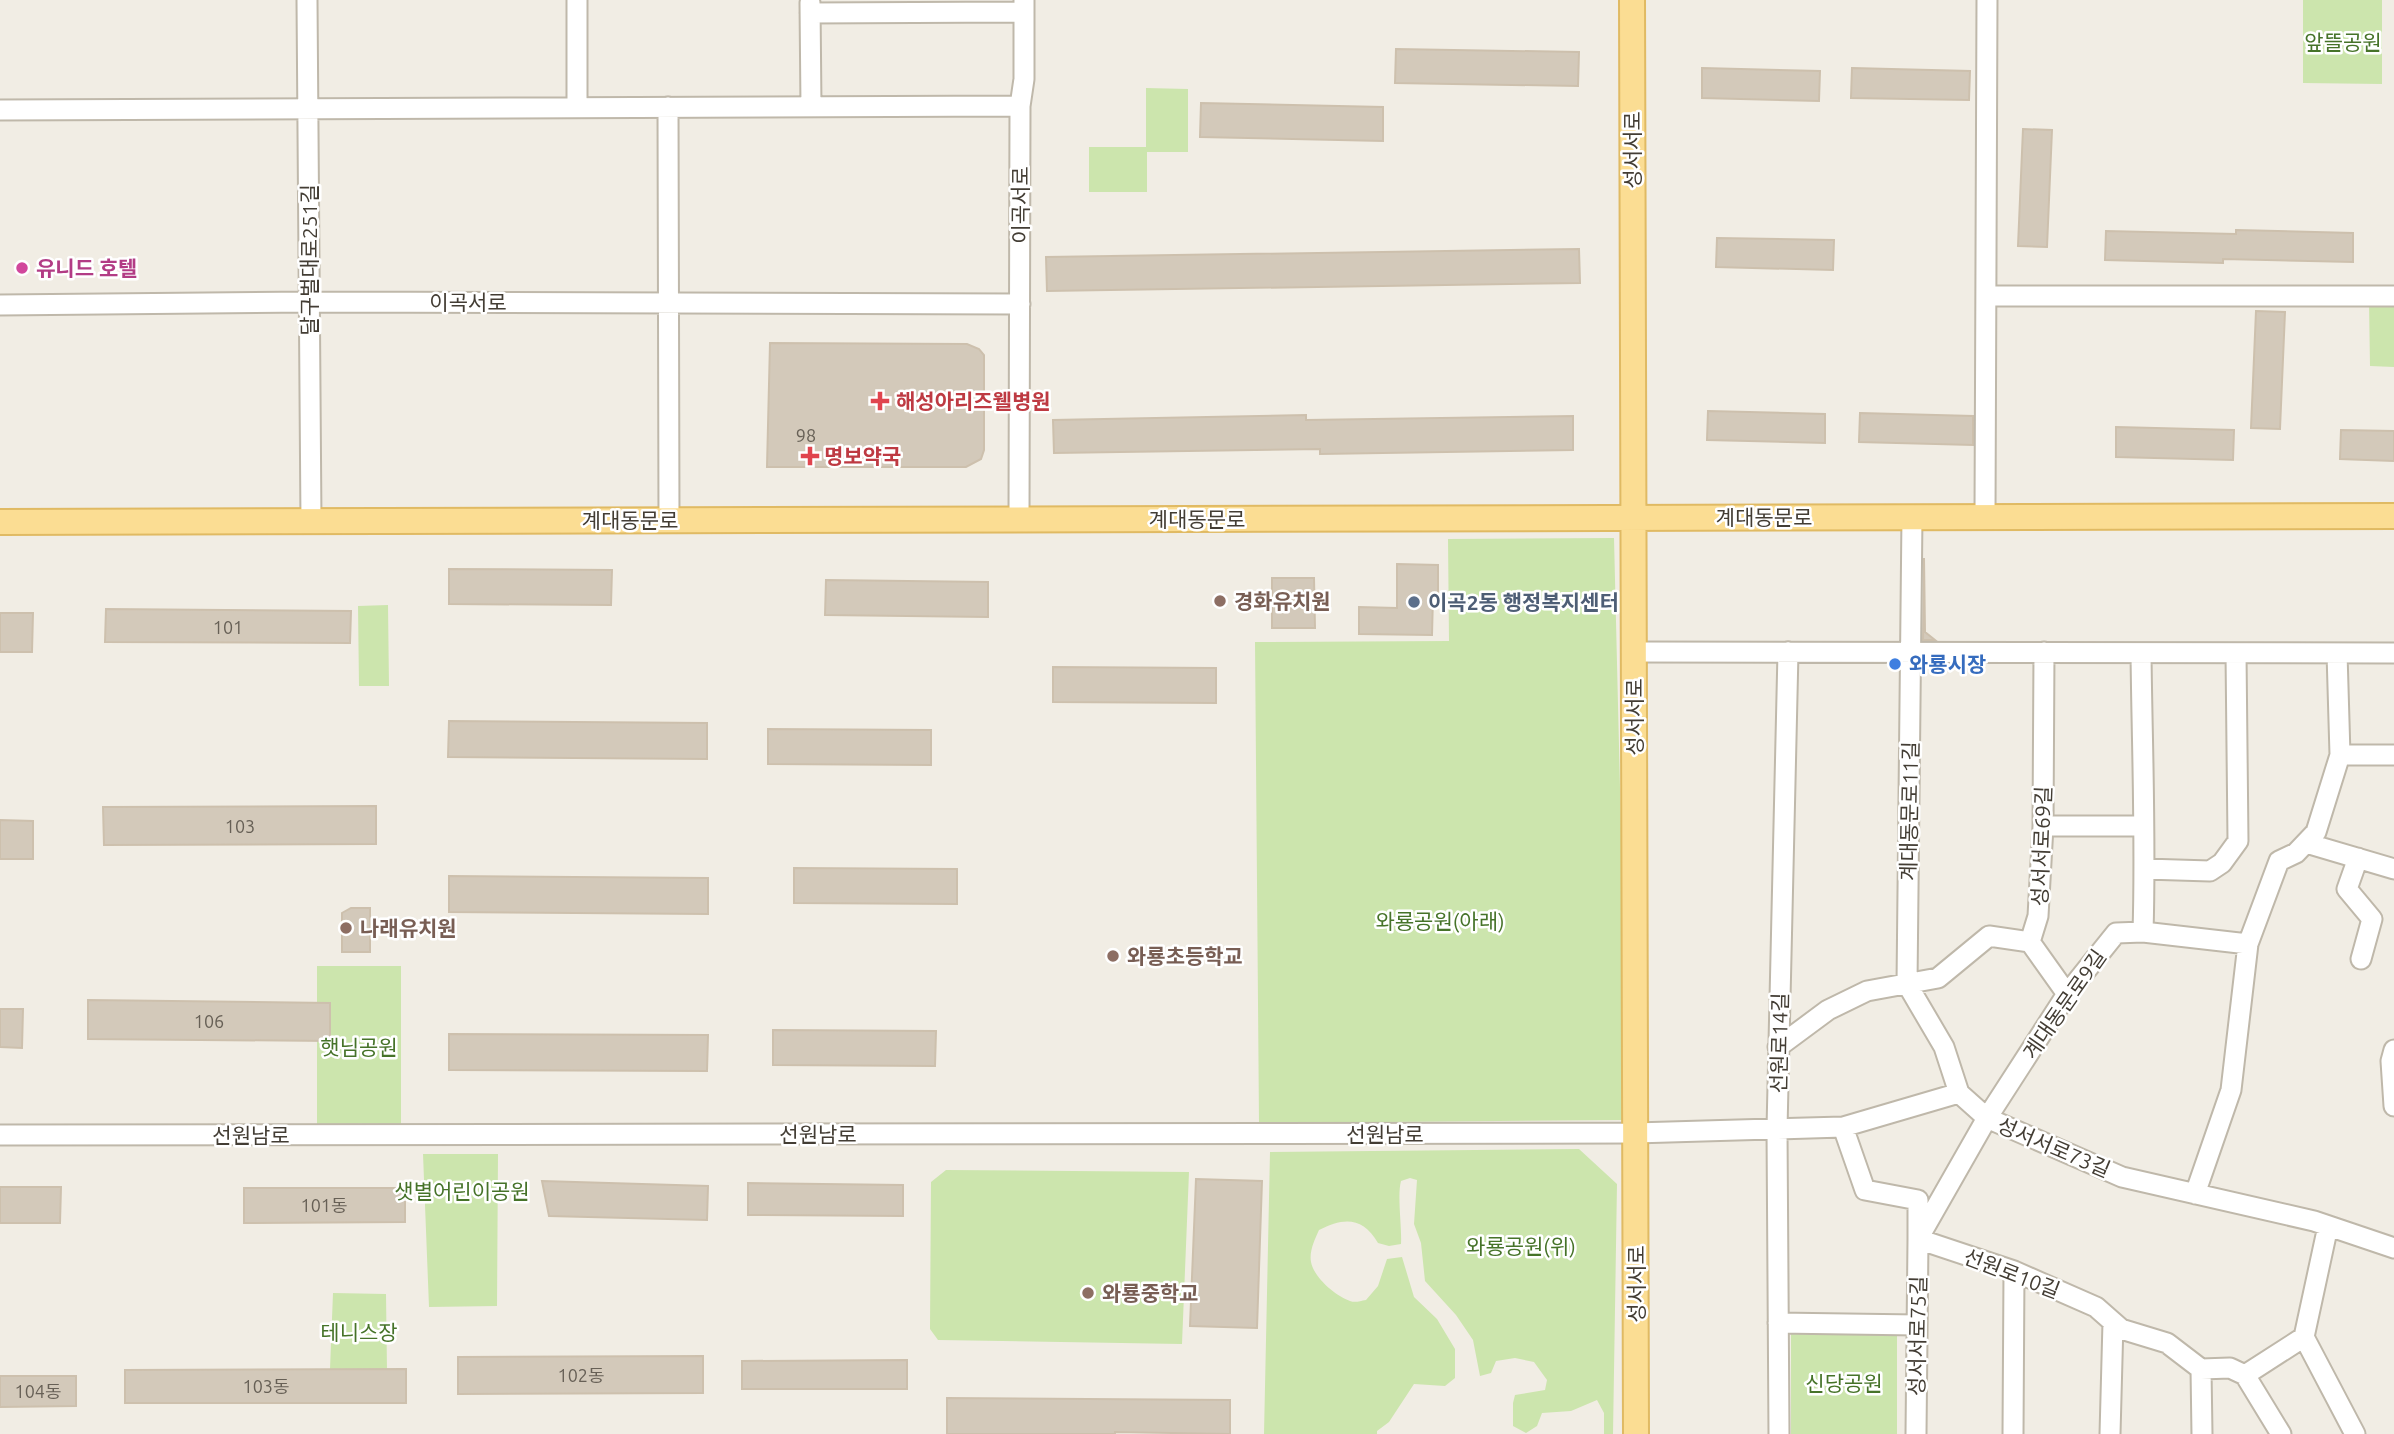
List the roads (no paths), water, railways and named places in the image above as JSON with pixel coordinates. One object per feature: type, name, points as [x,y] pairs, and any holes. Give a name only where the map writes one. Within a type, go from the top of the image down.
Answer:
[{"type":"main road","name":"성서서로","points":[[1632,0],[1636,1434]]},
{"type":"main road","name":"계대동문로","points":[[0,522],[2394,516]]},
{"type":"street","name":"달구벌대로251길","points":[[307,0],[311,521]]},
{"type":"street","points":[[577,0],[577,107]]},
{"type":"street","points":[[1985,516],[1987,0]]},
{"type":"street","points":[[811,107],[810,7],[1024,6]]},
{"type":"street","name":"이곡서로","points":[[0,305],[309,302],[1020,304],[1020,106],[1024,79],[1024,6]]},
{"type":"street","points":[[0,110],[1020,106]]},
{"type":"street","points":[[668,107],[669,520]]},
{"type":"street","points":[[1986,296],[2394,296]]},
{"type":"street","points":[[1019,519],[1020,304]]},
{"type":"street","name":"계대동문로11길","points":[[1907,984],[1912,516]]},
{"type":"street","points":[[1634,652],[2394,653]]},
{"type":"street","name":"선원로14길","points":[[1779,1434],[1777,1129],[1788,652]]},
{"type":"street","name":"성서서로69길","points":[[2030,942],[2038,916],[2043,826],[2044,652]]},
{"type":"street","points":[[2141,653],[2142,827],[2145,869],[2143,932]]},
{"type":"street","points":[[2145,869],[2210,871],[2222,863],[2238,841],[2236,653]]},
{"type":"street","points":[[2195,1194],[2231,1090],[2248,944],[2279,861],[2296,853],[2316,832],[2340,755],[2337,653]]},
{"type":"street","points":[[2340,755],[2394,755]]},
{"type":"street","points":[[2043,826],[2142,827]]},
{"type":"street","points":[[2306,843],[2394,869]]},
{"type":"street","points":[[2358,858],[2347,889],[2372,919],[2361,960]]},
{"type":"street","name":"계대동문로9길","points":[[1918,1239],[1987,1118],[2067,993],[2116,933],[2143,932],[2248,944]]},
{"type":"street","points":[[1778,1047],[1828,1010],[1867,991],[1937,978],[1989,936],[2030,942],[2067,993]]},
{"type":"street","points":[[1635,1133],[1843,1127],[1959,1093],[1944,1047],[1907,984]]},
{"type":"street","points":[[2394,1050],[2391,1061],[2394,1106]]},
{"type":"street","name":"성서서로73길","points":[[1959,1093],[1987,1118],[2122,1177],[2328,1226],[2394,1248]]},
{"type":"street","points":[[1843,1127],[1865,1190],[1917,1199],[1918,1239]]},
{"type":"street","name":"선원남로","points":[[0,1135],[1635,1133]]},
{"type":"street","points":[[2328,1226],[2304,1337],[2354,1434]]},
{"type":"street","name":"선원로10길","points":[[1918,1239],[2014,1271],[2096,1307],[2121,1329],[2167,1343],[2201,1369]]},
{"type":"street","name":"성서서로75길","points":[[1916,1434],[1918,1239]]},
{"type":"street","points":[[2013,1434],[2014,1271]]},
{"type":"street","points":[[2110,1434],[2113,1321]]},
{"type":"street","points":[[1778,1323],[1917,1325]]},
{"type":"street","points":[[2245,1375],[2304,1337]]},
{"type":"street","points":[[2202,1434],[2201,1369],[2230,1368],[2245,1375],[2281,1434]]},
{"type":"place","name":"유니드 호텔","points":[[22,268]]},
{"type":"place","name":"해성아리즈웰병원","points":[[880,401]]},
{"type":"place","name":"명보약국","points":[[810,456]]},
{"type":"place","name":"경화유치원","points":[[1220,601]]},
{"type":"place","name":"이곡2동 행정복지센터","points":[[1414,602]]},
{"type":"place","name":"와룡시장","points":[[1895,664]]},
{"type":"place","name":"나래유치원","points":[[346,928]]},
{"type":"place","name":"와룡초등학교","points":[[1113,956]]},
{"type":"place","name":"와룡중학교","points":[[1088,1293]]},
{"type":"park label","name":"앞뜰공원","points":[[2343,42]]},
{"type":"park label","name":"와룡공원(아래)","points":[[1440,921]]},
{"type":"park label","name":"햇님공원","points":[[359,1047]]},
{"type":"park label","name":"샛별어린이공원","points":[[462,1191]]},
{"type":"park label","name":"와룡공원(위)","points":[[1521,1246]]},
{"type":"park label","name":"테니스장","points":[[359,1332]]},
{"type":"park label","name":"신당공원","points":[[1844,1383]]}]
